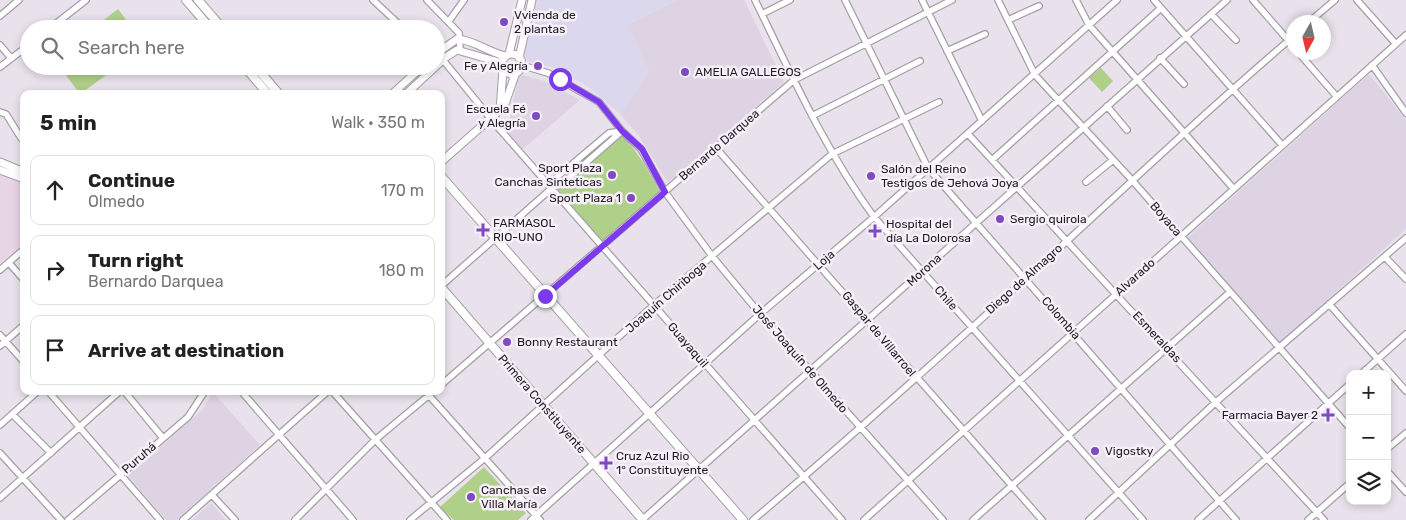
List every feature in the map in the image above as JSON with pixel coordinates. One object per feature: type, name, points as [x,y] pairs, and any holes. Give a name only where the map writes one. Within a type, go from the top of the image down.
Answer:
[{"type":"main road","points":[[186,0],[203,20]]},
{"type":"main road","points":[[198,0],[215,20]]},
{"type":"main road","points":[[252,75],[265,90]]},
{"type":"main road","points":[[263,75],[276,90]]},
{"type":"main road","points":[[445,180],[742,520]]},
{"type":"main road","name":"Primera Constituyente","points":[[445,292],[543,407],[643,520]]},
{"type":"street","points":[[0,16],[19,0]]},
{"type":"street","points":[[60,20],[86,0]]},
{"type":"street","points":[[373,0],[394,20]]},
{"type":"street","points":[[428,0],[460,33],[460,49]]},
{"type":"street","points":[[449,21],[464,0]]},
{"type":"street","points":[[500,110],[505,60],[522,0]]},
{"type":"street","points":[[445,159],[491,119],[505,104],[520,62],[532,0]]},
{"type":"street","name":"Chile","points":[[755,0],[812,116],[850,185],[874,216],[1143,520]]},
{"type":"street","points":[[762,14],[790,0]]},
{"type":"street","name":"Colombia","points":[[845,0],[928,168],[1236,520]]},
{"type":"street","points":[[922,0],[982,121]]},
{"type":"street","name":"Bernardo Darquea","points":[[445,382],[794,80],[952,0]]},
{"type":"street","name":"Boyaca","points":[[998,0],[1035,74],[1131,179],[1346,423]]},
{"type":"street","points":[[1076,0],[1089,25],[1233,188]]},
{"type":"street","name":"Loja","points":[[536,519],[760,314],[968,134],[1117,0]]},
{"type":"street","points":[[1154,0],[1282,145]]},
{"type":"street","name":"Morona","points":[[643,520],[1227,0]]},
{"type":"street","points":[[1252,0],[1286,39]]},
{"type":"street","points":[[1318,15],[1336,0]]},
{"type":"street","points":[[1358,0],[1396,44]]},
{"type":"street","points":[[1008,20],[1039,6]]},
{"type":"street","points":[[992,160],[1161,8]]},
{"type":"street","points":[[1211,14],[1236,40]]},
{"type":"street","points":[[947,52],[985,34]]},
{"type":"street","name":"Alvarado","points":[[864,520],[1406,35]]},
{"type":"street","points":[[459,39],[505,60]]},
{"type":"street","points":[[445,51],[459,39]]},
{"type":"street","name":"Diego de Almagro","points":[[753,520],[916,377],[1068,240],[1131,179],[1286,43]]},
{"type":"street","points":[[0,46],[11,58]]},
{"type":"street","points":[[445,54],[460,49],[505,60],[514,54],[520,62]]},
{"type":"street","points":[[0,67],[20,52]]},
{"type":"street","points":[[1160,58],[1184,84]]},
{"type":"street","points":[[505,60],[508,73],[516,72]]},
{"type":"street","points":[[1305,60],[1337,97]]},
{"type":"street","points":[[812,116],[920,61]]},
{"type":"street","name":"José Joaquín de Olmedo","points":[[520,62],[548,73],[599,102],[622,131],[642,149],[665,192],[712,256],[760,314],[943,520]]},
{"type":"street","name":"Guayaquil","points":[[445,65],[842,520]]},
{"type":"street","points":[[1372,65],[1406,113]]},
{"type":"street","points":[[396,90],[412,75]]},
{"type":"street","points":[[409,90],[422,75]]},
{"type":"street","name":"Joaquín Chiriboga","points":[[410,520],[485,458],[600,357],[654,305],[832,154],[903,118],[940,102]]},
{"type":"street","points":[[1107,106],[1127,130]]},
{"type":"street","points":[[0,112],[6,114],[20,136]]},
{"type":"street","points":[[552,188],[557,177],[610,133],[622,131]]},
{"type":"street","points":[[445,283],[552,188],[564,184],[616,140],[622,131]]},
{"type":"street","name":"Esmeraldas","points":[[968,134],[1068,240],[1324,520]]},
{"type":"street","name":"Gaspar de Villarroel","points":[[716,148],[1042,520]]},
{"type":"street","points":[[1086,182],[1113,160]]},
{"type":"street","points":[[0,162],[20,170]]},
{"type":"street","points":[[0,170],[20,178]]},
{"type":"street","points":[[1089,520],[1171,446],[1216,402],[1406,238]]},
{"type":"street","points":[[0,270],[20,252]]},
{"type":"street","points":[[1385,257],[1406,279]]},
{"type":"street","points":[[8,263],[20,276]]},
{"type":"street","points":[[972,520],[1230,292]]},
{"type":"street","points":[[1329,304],[1406,391]]},
{"type":"street","points":[[0,346],[20,328]]},
{"type":"street","points":[[1366,370],[1406,334]]},
{"type":"street","points":[[0,335],[20,358]]},
{"type":"street","points":[[1198,520],[1346,387]]},
{"type":"street","points":[[0,424],[33,395]]},
{"type":"street","points":[[52,395],[160,520]]},
{"type":"street","points":[[0,498],[116,395]]},
{"type":"street","points":[[127,395],[163,438]]},
{"type":"street","name":"Puruhá","points":[[68,520],[188,417],[197,407],[203,395]]},
{"type":"street","points":[[245,395],[353,520]]},
{"type":"street","points":[[184,520],[323,395]]},
{"type":"street","points":[[336,395],[447,520]]},
{"type":"street","points":[[295,520],[375,440],[427,395]]},
{"type":"street","points":[[431,395],[536,519]]},
{"type":"street","points":[[12,414],[51,453]]},
{"type":"street","points":[[1391,446],[1406,433]]},
{"type":"street","points":[[0,453],[61,520]]},
{"type":"street","points":[[1391,475],[1406,492]]},
{"type":"street","points":[[1308,520],[1346,487]]},
{"type":"street","points":[[212,494],[235,520]]},
{"type":"shaded area","points":[[537,0],[677,0],[627,25],[649,72],[620,114],[590,88],[554,68],[528,61],[524,52]]},
{"type":"shaded area","points":[[677,0],[744,0],[784,82],[668,183],[639,136],[620,114],[649,72],[627,25]]},
{"type":"shaded area","points":[[1369,74],[1406,120],[1406,229],[1279,344],[1187,238]]},
{"type":"shaded area","name":"Escuela Fé y Alegría","points":[[522,75],[544,81],[580,100],[523,149],[507,133],[518,77]]},
{"type":"shaded area","points":[[0,174],[20,182],[20,246],[0,263]]},
{"type":"shaded area","points":[[211,395],[216,395],[260,445],[177,520],[166,520],[128,476],[202,410]]},
{"type":"shaded area","points":[[211,503],[226,520],[192,520]]},
{"type":"green space","points":[[118,9],[126,20],[104,20]]},
{"type":"green space","points":[[1101,68],[1113,81],[1102,92],[1089,78]]},
{"type":"green space","points":[[66,75],[106,75],[86,90],[77,90]]},
{"type":"green space","name":"Sport Plaza Canchas Sinteticas","points":[[622,133],[643,162],[660,192],[602,241],[557,189]]},
{"type":"green space","points":[[484,467],[526,513],[518,520],[454,520],[440,507]]},
{"type":"place","name":"Vvienda de 2 plantas","points":[[504,22]]},
{"type":"place","name":"Fe y Alegría","points":[[538,66]]},
{"type":"place","name":"AMELIA GALLEGOS","points":[[685,72]]},
{"type":"place","name":"Escuela Fé y Alegría","points":[[536,116]]},
{"type":"place","name":"Sport Plaza Canchas Sinteticas","points":[[612,175]]},
{"type":"place","name":"Salón del Reino Testigos de Jehová Joya","points":[[871,176]]},
{"type":"place","name":"Sport Plaza 1","points":[[631,198]]},
{"type":"place","name":"Sergio quirola","points":[[1000,219]]},
{"type":"place","name":"FARMASOL RIO-UNO","points":[[483,230]]},
{"type":"place","name":"Hospital del día La Dolorosa","points":[[875,231]]},
{"type":"place","name":"Bonny Restaurant","points":[[507,342]]},
{"type":"place","name":"Farmacia Bayer 2","points":[[1328,415]]},
{"type":"place","name":"Vigostky","points":[[1095,451]]},
{"type":"place","name":"Cruz Azul Rio 1° Constituyente","points":[[606,463]]},
{"type":"place","name":"Canchas de Villa María","points":[[471,497]]},
{"type":"route","points":[[545,296],[665,192],[642,149],[622,131],[599,102],[560,79]]}]
